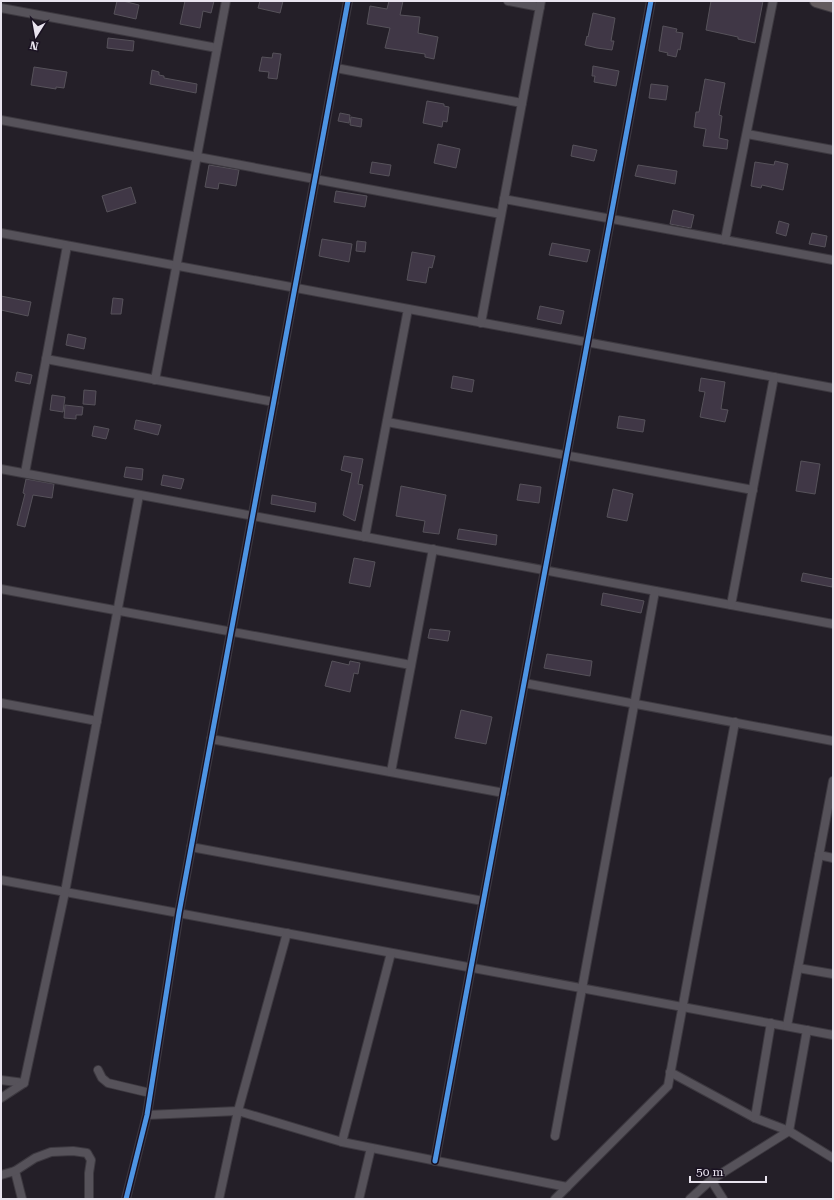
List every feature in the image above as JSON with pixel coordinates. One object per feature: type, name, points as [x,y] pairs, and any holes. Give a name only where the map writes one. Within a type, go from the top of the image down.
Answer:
[{"type":"main road","points":[[816,1],[833,6]]},
{"type":"street","points":[[156,380],[226,1]]},
{"type":"street","points":[[126,1199],[146,1115],[179,913],[348,1]]},
{"type":"street","points":[[481,323],[540,4],[508,1]]},
{"type":"street","points":[[435,1161],[651,1]]},
{"type":"street","points":[[726,240],[773,1]]},
{"type":"street","points":[[1,8],[217,48]]},
{"type":"street","points":[[336,68],[522,103]]},
{"type":"street","points":[[1,120],[501,214]]},
{"type":"street","points":[[747,134],[833,150]]},
{"type":"street","points":[[504,199],[833,260]]},
{"type":"street","points":[[1,233],[833,388]]},
{"type":"street","points":[[25,473],[67,246]]},
{"type":"street","points":[[365,537],[408,309]]},
{"type":"street","points":[[46,359],[274,402]]},
{"type":"street","points":[[731,605],[774,377]]},
{"type":"street","points":[[386,422],[753,490]]},
{"type":"street","points":[[1,469],[833,624]]},
{"type":"street","points":[[1,1098],[24,1083],[65,892],[139,495]]},
{"type":"street","points":[[391,772],[433,549]]},
{"type":"street","points":[[1,589],[411,665]]},
{"type":"street","points":[[555,1136],[655,591]]},
{"type":"street","points":[[524,683],[833,741]]},
{"type":"street","points":[[1,703],[97,721]]},
{"type":"street","points":[[555,1199],[668,1086],[735,722]]},
{"type":"street","points":[[211,738],[504,793]]},
{"type":"street","points":[[787,1026],[833,781]]},
{"type":"street","points":[[191,847],[483,901]]},
{"type":"street","points":[[819,855],[833,858]]},
{"type":"street","points":[[1,880],[833,1035]]},
{"type":"street","points":[[219,1199],[238,1111],[287,933]]},
{"type":"street","points":[[342,1142],[390,953]]},
{"type":"street","points":[[798,968],[833,974]]},
{"type":"street","points":[[755,1118],[771,1023]]},
{"type":"street","points":[[690,1199],[711,1180],[789,1131],[807,1030]]},
{"type":"street","points":[[98,1070],[102,1078],[108,1082],[150,1093]]},
{"type":"street","points":[[670,1072],[755,1118],[789,1131],[833,1158]]},
{"type":"street","points":[[1,1080],[24,1083]]},
{"type":"street","points":[[146,1115],[238,1111],[342,1142],[567,1186]]},
{"type":"street","points":[[359,1199],[371,1148]]},
{"type":"street","points":[[1,1175],[15,1171],[35,1158],[51,1152],[73,1151],[87,1153],[91,1160],[89,1173],[89,1199]]},
{"type":"street","points":[[15,1171],[22,1199]]},
{"type":"street","points":[[711,1180],[723,1199]]},
{"type":"building","points":[[117,1],[139,5],[136,19],[114,14]]},
{"type":"building","points":[[185,1],[214,1],[211,13],[203,11],[200,28],[180,24]]},
{"type":"building","points":[[260,1],[283,1],[280,13],[258,8]]},
{"type":"building","points":[[389,1],[403,1],[400,15],[420,17],[418,33],[438,37],[434,59],[425,57],[425,54],[385,48],[390,28],[367,24],[370,6],[387,9]]},
{"type":"building","points":[[711,1],[763,1],[755,43],[738,39],[738,37],[706,30]]},
{"type":"building","points":[[593,13],[615,18],[611,41],[614,41],[612,50],[585,45]]},
{"type":"building","points":[[663,26],[677,29],[676,32],[683,33],[680,50],[678,49],[676,57],[659,51]]},
{"type":"building","points":[[108,38],[134,41],[133,51],[107,48]]},
{"type":"building","points":[[273,53],[281,54],[277,79],[268,78],[269,72],[259,71],[262,57],[272,58]]},
{"type":"building","points":[[593,66],[619,71],[616,86],[594,82],[595,76],[592,76]]},
{"type":"building","points":[[34,67],[67,72],[64,88],[56,87],[56,89],[31,85]]},
{"type":"building","points":[[152,70],[159,72],[159,75],[164,76],[164,78],[197,84],[196,93],[150,84]]},
{"type":"building","points":[[705,79],[725,83],[719,115],[722,116],[719,138],[728,140],[727,149],[703,146],[706,129],[694,127],[696,112],[699,112]]},
{"type":"building","points":[[651,84],[668,86],[666,100],[649,98]]},
{"type":"building","points":[[427,101],[444,104],[444,106],[449,107],[447,122],[443,121],[442,127],[423,123]]},
{"type":"building","points":[[340,113],[350,115],[349,123],[338,121]]},
{"type":"building","points":[[351,117],[362,119],[361,127],[350,125]]},
{"type":"building","points":[[438,144],[460,149],[456,168],[434,163]]},
{"type":"building","points":[[573,145],[597,150],[594,161],[571,156]]},
{"type":"building","points":[[775,161],[788,164],[783,190],[762,185],[761,188],[751,186],[755,162],[774,165]]},
{"type":"building","points":[[372,162],[391,165],[389,176],[370,173]]},
{"type":"building","points":[[209,165],[239,170],[236,186],[219,183],[218,189],[205,187]]},
{"type":"building","points":[[638,165],[677,171],[675,184],[635,176]]},
{"type":"building","points":[[131,187],[136,203],[107,212],[102,196]]},
{"type":"building","points":[[336,191],[367,196],[365,207],[334,202]]},
{"type":"building","points":[[673,210],[694,215],[691,228],[670,224]]},
{"type":"building","points":[[779,221],[789,224],[786,236],[776,233]]},
{"type":"building","points":[[812,233],[827,236],[825,247],[809,244]]},
{"type":"building","points":[[322,239],[352,244],[349,262],[319,256]]},
{"type":"building","points":[[357,241],[366,242],[365,252],[356,251]]},
{"type":"building","points":[[552,243],[590,250],[587,262],[549,255]]},
{"type":"building","points":[[412,252],[435,256],[432,268],[429,267],[426,283],[407,280]]},
{"type":"building","points":[[1,296],[31,302],[28,316],[1,310]]},
{"type":"building","points":[[113,298],[123,299],[121,314],[111,314]]},
{"type":"building","points":[[540,306],[564,311],[561,324],[537,319]]},
{"type":"building","points":[[68,334],[86,338],[84,349],[66,345]]},
{"type":"building","points":[[17,372],[32,375],[30,384],[15,381]]},
{"type":"building","points":[[453,376],[474,380],[472,392],[451,388]]},
{"type":"building","points":[[701,378],[725,382],[721,409],[728,410],[725,422],[700,417],[705,392],[699,391]]},
{"type":"building","points":[[84,390],[96,391],[95,405],[83,404]]},
{"type":"building","points":[[52,395],[65,397],[63,412],[50,410]]},
{"type":"building","points":[[65,405],[83,407],[82,415],[76,415],[76,419],[64,418]]},
{"type":"building","points":[[619,416],[645,420],[643,432],[617,428]]},
{"type":"building","points":[[136,420],[161,425],[158,435],[134,429]]},
{"type":"building","points":[[94,426],[109,429],[106,439],[92,436]]},
{"type":"building","points":[[344,456],[363,459],[358,484],[363,485],[355,521],[343,515],[352,473],[341,470]]},
{"type":"building","points":[[801,461],[820,464],[815,494],[796,491]]},
{"type":"building","points":[[126,467],[143,469],[142,480],[124,477]]},
{"type":"building","points":[[163,475],[184,479],[181,489],[161,485]]},
{"type":"building","points":[[26,479],[54,484],[52,498],[33,495],[25,527],[17,525],[25,494],[23,493]]},
{"type":"building","points":[[520,484],[541,487],[539,503],[517,500]]},
{"type":"building","points":[[401,486],[446,495],[439,534],[423,532],[425,521],[396,516]]},
{"type":"building","points":[[613,489],[633,494],[627,521],[607,517]]},
{"type":"building","points":[[272,495],[316,503],[315,512],[271,504]]},
{"type":"building","points":[[459,529],[497,535],[496,545],[457,539]]},
{"type":"building","points":[[354,558],[375,562],[370,587],[349,583]]},
{"type":"building","points":[[803,573],[833,579],[832,587],[801,581]]},
{"type":"building","points":[[603,593],[644,601],[641,613],[601,605]]},
{"type":"building","points":[[430,629],[450,631],[448,641],[428,638]]},
{"type":"building","points":[[547,654],[592,661],[590,676],[544,668]]},
{"type":"building","points":[[332,661],[349,665],[350,661],[360,663],[358,674],[354,673],[350,692],[325,686]]},
{"type":"building","points":[[461,710],[492,717],[486,744],[455,738]]},
{"type":"cycle path","points":[[126,1199],[147,1115],[179,913],[348,1]]},
{"type":"cycle path","points":[[435,1161],[651,1]]}]
